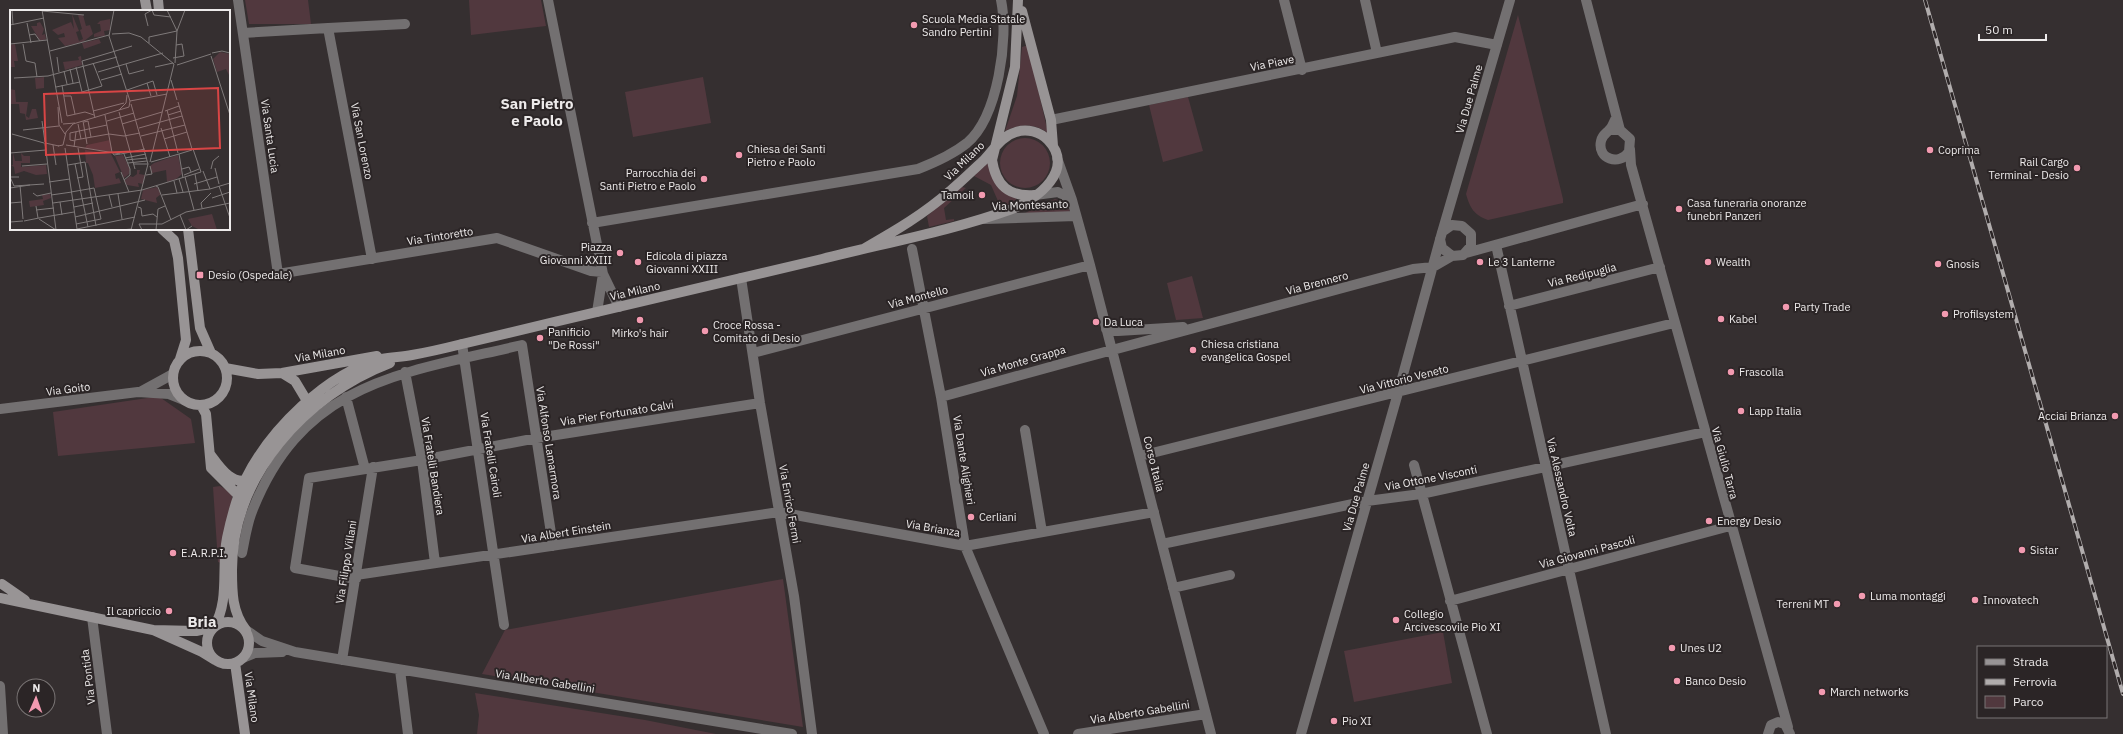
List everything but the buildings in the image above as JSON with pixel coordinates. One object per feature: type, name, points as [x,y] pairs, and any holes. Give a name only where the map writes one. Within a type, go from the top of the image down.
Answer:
[{"type":"main road","points":[[145,0],[146,10]]},
{"type":"main road","points":[[158,0],[159,10]]},
{"type":"main road","name":"Via Milano","points":[[1019,0],[1051,120],[1053,146]]},
{"type":"main road","name":"Via Milano","points":[[865,248],[922,214],[951,191],[996,146],[1015,67],[1019,0]]},
{"type":"main road","points":[[1017,131],[1031,131],[1043,136],[1053,146],[1058,158],[1056,172],[1050,184],[1035,195],[1012,193],[1001,185],[994,174],[992,160],[996,146],[1005,137],[1017,131]]},
{"type":"main road","name":"Via Milano","points":[[214,627],[223,607],[224,556],[244,482],[275,432],[307,401],[349,372],[381,359],[411,355],[462,344],[983,219],[1021,205],[1035,195]]},
{"type":"main road","points":[[163,230],[174,240],[178,258],[186,340],[173,374],[175,388],[184,400],[201,405],[217,399],[223,393],[226,385],[225,368],[217,357],[211,353],[194,352],[179,361]]},
{"type":"main road","points":[[188,230],[200,328],[211,353]]},
{"type":"main road","name":"Via Milano","points":[[225,368],[258,374],[282,374],[372,357],[394,354],[411,355]]},
{"type":"main road","name":"Via Milano","points":[[246,630],[238,617],[233,599],[232,558],[242,508],[261,470],[285,436],[318,404],[348,383],[380,367],[411,355]]},
{"type":"main road","name":"Via Milano","points":[[282,374],[295,381],[307,401],[302,419]]},
{"type":"main road","points":[[201,405],[206,414],[210,468],[239,496]]},
{"type":"main road","points":[[210,454],[223,472],[237,480],[244,482]]},
{"type":"main road","name":"Via Milano","points":[[244,482],[261,470]]},
{"type":"main road","points":[[1,582],[3,590],[0,597],[153,630],[196,630],[214,627],[223,622],[232,622],[240,625],[246,630],[250,645],[239,661],[224,664],[202,652],[153,630]]},
{"type":"main road","points":[[1,582],[19,597],[36,605]]},
{"type":"main road","points":[[214,627],[209,633],[207,643],[209,653],[215,660]]},
{"type":"main road","name":"Via Milano","points":[[239,661],[245,734]]},
{"type":"street","name":"Via Santa Lucia","points":[[238,0],[278,274]]},
{"type":"street","points":[[548,0],[602,273],[619,307]]},
{"type":"street","points":[[592,223],[918,169],[946,157],[968,142],[982,124],[995,90],[1002,58],[1003,29],[1001,0]]},
{"type":"street","points":[[1284,0],[1302,70]]},
{"type":"street","points":[[1365,0],[1377,53]]},
{"type":"street","name":"Via Due Palme","points":[[1301,734],[1441,236],[1510,0]]},
{"type":"street","points":[[1586,0],[1616,118],[1615,130]]},
{"type":"street","points":[[243,33],[405,24]]},
{"type":"street","name":"Via San Lorenzo","points":[[328,28],[372,259]]},
{"type":"street","name":"Via Piave","points":[[1051,120],[1302,70],[1455,37],[1497,45]]},
{"type":"street","points":[[1615,130],[1630,139],[1629,157],[1615,160],[1605,156],[1602,152],[1600,148],[1602,138],[1615,130]]},
{"type":"street","name":"Via Giulio Tarra","points":[[1629,157],[1730,526],[1790,731]]},
{"type":"street","name":"Corso Italia","points":[[1058,158],[1072,200],[1090,265],[1211,734]]},
{"type":"street","points":[[1035,195],[1058,192],[1072,200]]},
{"type":"street","points":[[1451,204],[1452,216],[1457,225]]},
{"type":"street","points":[[1433,267],[1452,256],[1460,256],[1466,253],[1643,204]]},
{"type":"street","name":"Via Montesanto","points":[[983,219],[1076,216]]},
{"type":"street","points":[[1452,256],[1442,248],[1441,236],[1449,227],[1457,225],[1467,229],[1472,236],[1491,246]]},
{"type":"street","points":[[1466,253],[1471,246],[1472,236]]},
{"type":"street","name":"Via Tintoretto","points":[[278,274],[497,238],[590,271],[602,273]]},
{"type":"street","name":"Via Alessandro Volta","points":[[1491,246],[1509,306],[1520,361],[1606,734]]},
{"type":"street","name":"Via Dante Alighieri","points":[[912,249],[942,397],[965,546],[1044,734]]},
{"type":"street","name":"Via Montello","points":[[753,353],[1090,265]]},
{"type":"street","name":"Via Brennero","points":[[1111,349],[1209,325],[1413,269],[1433,267]]},
{"type":"street","name":"Via Redipuglia","points":[[1509,306],[1660,267]]},
{"type":"street","points":[[597,312],[602,273]]},
{"type":"street","name":"Via Enrico Fermi","points":[[740,278],[760,403],[794,596],[812,734]]},
{"type":"street","name":"Via Vittorio Veneto","points":[[1140,456],[1398,393],[1674,323]]},
{"type":"street","name":"Via Brennero","points":[[1106,329],[1118,330],[1209,325]]},
{"type":"street","name":"Via Fratelli Cairoli","points":[[462,344],[504,625]]},
{"type":"street","name":"Via Alfonso Lamarmora","points":[[464,358],[522,345],[553,546]]},
{"type":"street","name":"Via Monte Grappa","points":[[942,397],[1111,349]]},
{"type":"street","points":[[242,553],[252,510],[269,477],[291,442],[316,416],[346,397],[369,385],[405,372],[464,358]]},
{"type":"street","name":"Via Fratelli Bandiera","points":[[405,372],[422,460],[436,563]]},
{"type":"street","name":"Via Goito","points":[[138,392],[173,374]]},
{"type":"street","name":"Via Goito","points":[[0,409],[138,392],[168,394],[184,400]]},
{"type":"street","name":"Via Filippo Villani","points":[[342,660],[356,577],[369,468],[346,397]]},
{"type":"street","name":"Via Pier Fortunato Calvi","points":[[369,468],[422,460],[537,438],[760,403]]},
{"type":"street","points":[[1025,430],[1042,532]]},
{"type":"street","name":"Via Ottone Visconti","points":[[1162,544],[1367,501],[1421,494],[1705,432]]},
{"type":"street","points":[[1414,465],[1487,734]]},
{"type":"street","name":"Via Albert Einstein","points":[[369,468],[309,478],[296,568],[356,577],[436,563],[779,512]]},
{"type":"street","name":"Via Brianza","points":[[779,512],[965,546],[1154,512]]},
{"type":"street","name":"Via Giovanni Pascoli","points":[[1450,601],[1730,526]]},
{"type":"street","points":[[1173,588],[1230,575]]},
{"type":"street","name":"Via Pontida","points":[[92,617],[107,734]]},
{"type":"street","name":"Via Alberto Gabellini","points":[[246,630],[262,642],[295,652],[792,734]]},
{"type":"street","name":"Via Alberto Gabellini","points":[[239,661],[261,652],[295,652]]},
{"type":"street","points":[[400,670],[408,734]]},
{"type":"street","points":[[0,686],[3,734]]},
{"type":"street","name":"Via Alberto Gabellini","points":[[1078,734],[1206,714]]},
{"type":"street","points":[[1766,733],[1771,725],[1778,722],[1790,731]]},
{"type":"green space","points":[[245,0],[308,0],[311,24],[249,24]]},
{"type":"green space","points":[[469,0],[541,0],[546,26],[471,35]]},
{"type":"green space","points":[[1518,15],[1563,203],[1488,220],[1479,216],[1473,210],[1466,194]]},
{"type":"green space","points":[[1028,45],[1048,133],[1032,126],[1016,127],[1005,131],[1017,96],[1022,47]]},
{"type":"green space","points":[[703,77],[711,123],[633,137],[625,92]]},
{"type":"green space","points":[[1188,97],[1203,151],[1163,162],[1149,105]]},
{"type":"green space","points":[[1020,138],[1030,138],[1043,145],[1050,158],[1050,168],[1043,181],[1030,188],[1020,188],[1011,184],[1004,177],[1000,168],[1000,158],[1004,149],[1011,142]]},
{"type":"green space","points":[[989,162],[1016,198],[1016,201],[1001,208],[991,185],[974,176]]},
{"type":"green space","points":[[962,187],[966,188],[944,208],[946,220],[954,219],[954,221],[929,227],[927,216]]},
{"type":"green space","points":[[1055,199],[1064,202],[1071,213],[1023,214]]},
{"type":"green space","points":[[1192,276],[1203,318],[1176,320],[1167,283]]},
{"type":"green space","points":[[154,397],[161,398],[191,419],[195,443],[58,456],[53,412]]},
{"type":"green space","points":[[220,486],[232,493],[221,563],[218,562],[213,487]]},
{"type":"green space","points":[[783,579],[803,727],[482,674],[505,630]]},
{"type":"green space","points":[[1443,632],[1452,683],[1354,702],[1344,651]]},
{"type":"green space","points":[[475,693],[645,720],[716,734],[477,734],[479,715]]},
{"type":"railway","points":[[1925,0],[2123,694]]},
{"type":"place","name":"Scuola Media Statale Sandro Pertini","points":[[914,25]]},
{"type":"place","name":"Coprima","points":[[1930,150]]},
{"type":"place","name":"Chiesa dei Santi Pietro e Paolo","points":[[739,155]]},
{"type":"place","name":"Rail Cargo Terminal - Desio","points":[[2077,168]]},
{"type":"place","name":"Parrocchia dei Santi Pietro e Paolo","points":[[704,179]]},
{"type":"place","name":"Tamoil","points":[[982,195]]},
{"type":"place","name":"Casa funeraria onoranze funebri Panzeri","points":[[1679,209]]},
{"type":"place","name":"Piazza Giovanni XXIII","points":[[620,253]]},
{"type":"place","name":"Edicola di piazza Giovanni XXIII","points":[[638,262]]},
{"type":"place","name":"Le 3 Lanterne","points":[[1480,262]]},
{"type":"place","name":"Wealth","points":[[1708,262]]},
{"type":"place","name":"Gnosis","points":[[1938,264]]},
{"type":"place","name":"Desio (Ospedale)","points":[[200,275]]},
{"type":"place","name":"Party Trade","points":[[1786,307]]},
{"type":"place","name":"Profilsystem","points":[[1945,314]]},
{"type":"place","name":"Kabel","points":[[1721,319]]},
{"type":"place","name":"Mirko's hair","points":[[640,320]]},
{"type":"place","name":"Da Luca","points":[[1096,322]]},
{"type":"place","name":"Croce Rossa - Comitato di Desio","points":[[705,331]]},
{"type":"place","name":"Panificio \"De Rossi\"","points":[[540,338]]},
{"type":"place","name":"Chiesa cristiana evangelica Gospel","points":[[1193,350]]},
{"type":"place","name":"Frascolla","points":[[1731,372]]},
{"type":"place","name":"Lapp Italia","points":[[1741,411]]},
{"type":"place","name":"Acciai Brianza","points":[[2115,416]]},
{"type":"place","name":"Cerliani","points":[[971,517]]},
{"type":"place","name":"Energy Desio","points":[[1709,521]]},
{"type":"place","name":"Sistar","points":[[2022,550]]},
{"type":"place","name":"E.A.R.P.I.","points":[[173,553]]},
{"type":"place","name":"Luma montaggi","points":[[1862,596]]},
{"type":"place","name":"Innovatech","points":[[1975,600]]},
{"type":"place","name":"Terreni MT","points":[[1837,604]]},
{"type":"place","name":"Il capriccio","points":[[169,611]]},
{"type":"place","name":"Collegio Arcivescovile Pio XI","points":[[1396,620]]},
{"type":"place","name":"Unes U2","points":[[1672,648]]},
{"type":"place","name":"Banco Desio","points":[[1677,681]]},
{"type":"place","name":"March networks","points":[[1822,692]]},
{"type":"place","name":"Pio XI","points":[[1334,721]]},
{"type":"district","name":"San Pietro e Paolo","points":[[537,112]]},
{"type":"district","name":"Bria","points":[[202,622]]}]
